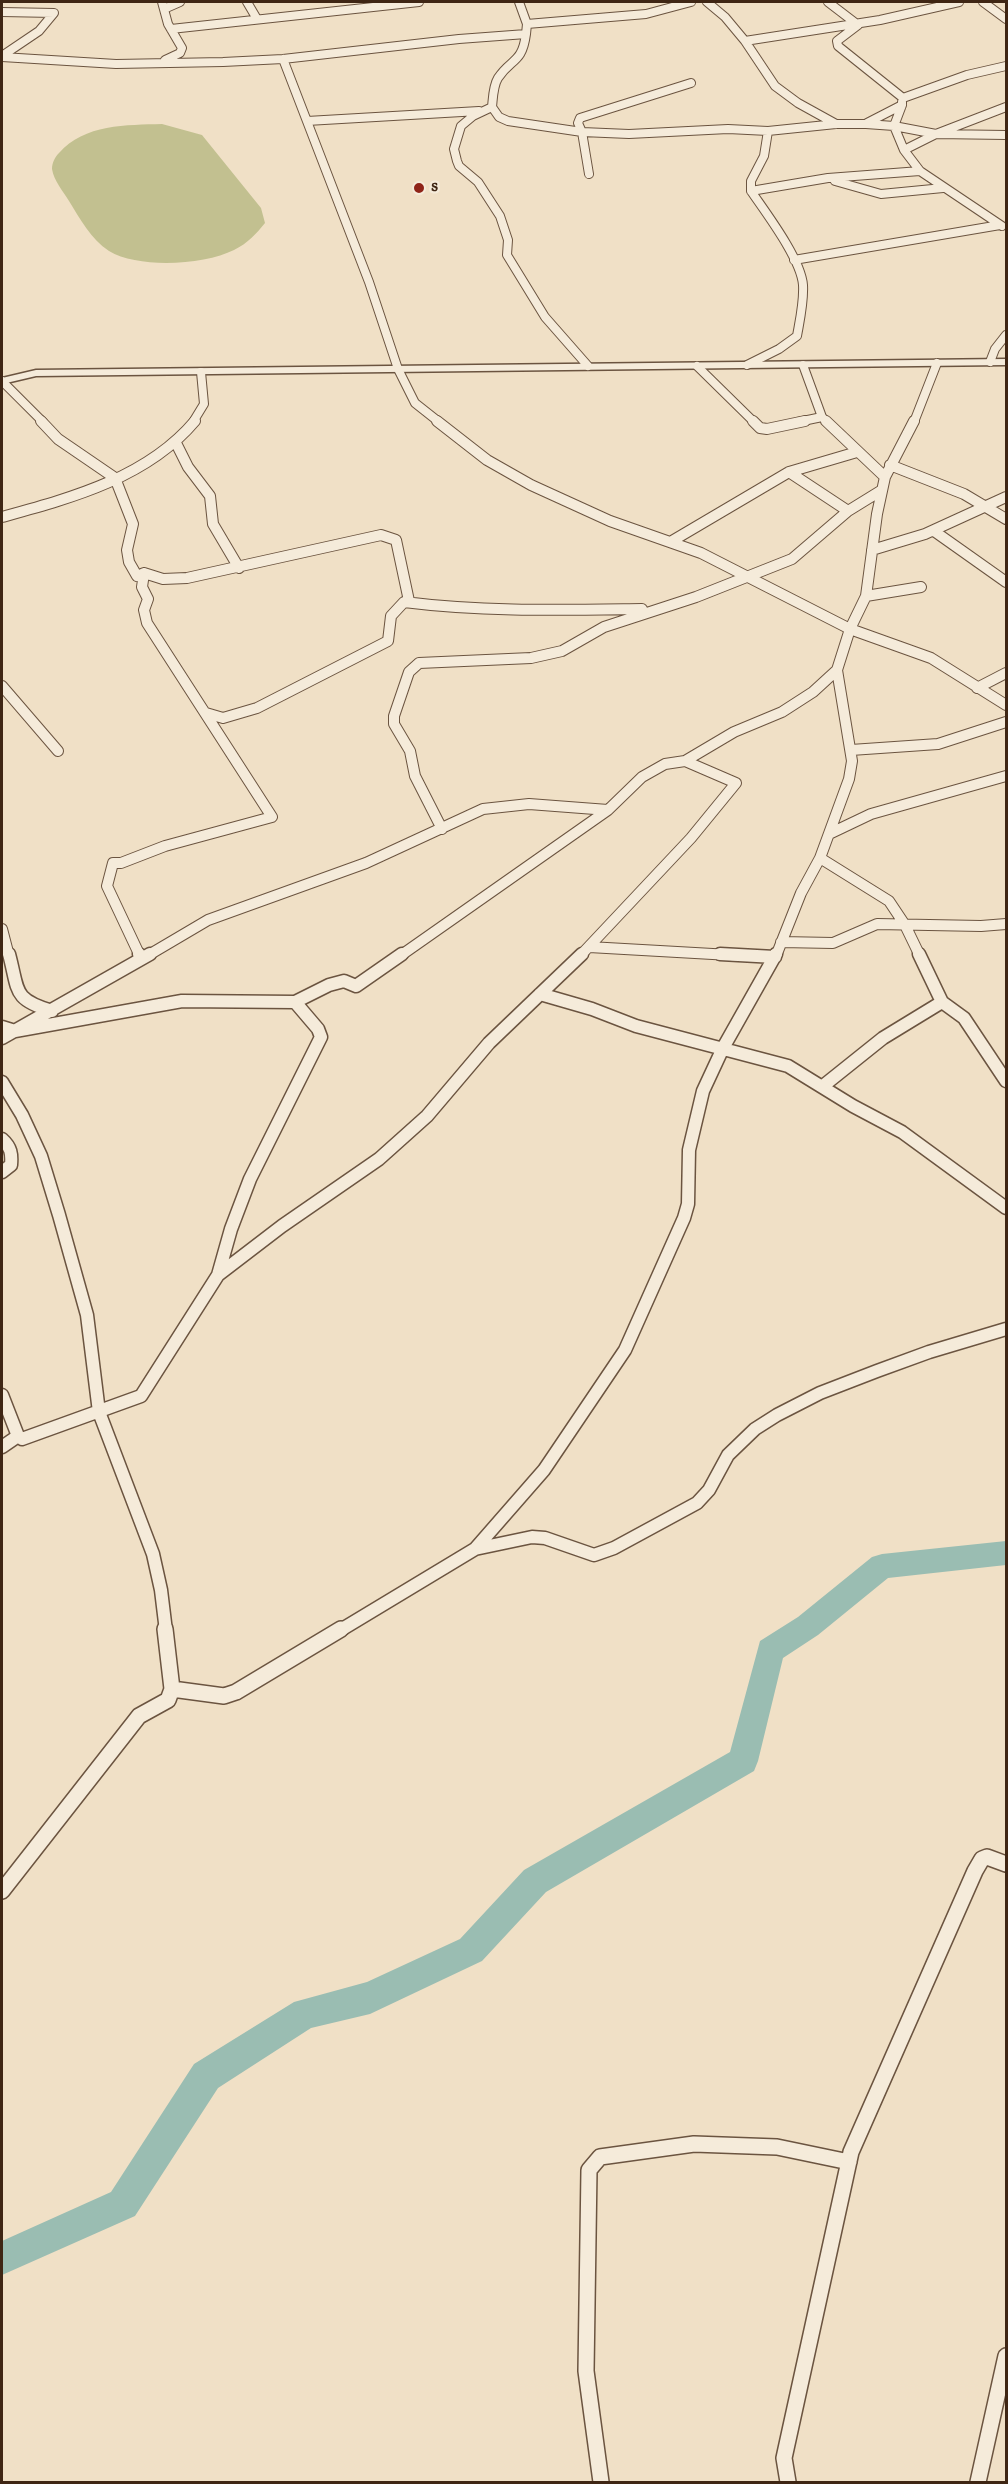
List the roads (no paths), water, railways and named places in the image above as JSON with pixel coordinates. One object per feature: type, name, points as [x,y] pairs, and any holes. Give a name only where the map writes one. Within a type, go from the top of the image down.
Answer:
[{"type":"street","points":[[158,62],[176,56],[182,50],[180,42],[171,29],[163,5],[180,2]]},
{"type":"street","points":[[247,2],[257,19]]},
{"type":"street","points":[[171,29],[419,2]]},
{"type":"street","points":[[519,2],[527,24],[525,50],[520,58],[497,79],[492,107],[500,117],[508,121],[582,132],[629,134],[728,129],[768,131],[836,124],[866,124],[894,126],[936,134],[1006,135]]},
{"type":"street","points":[[527,24],[646,14],[691,2]]},
{"type":"street","points":[[707,2],[725,17],[746,41],[775,86],[798,103],[836,124]]},
{"type":"street","points":[[828,2],[858,25]]},
{"type":"street","points":[[911,2],[925,11]]},
{"type":"street","points":[[746,41],[858,25],[959,2]]},
{"type":"street","points":[[983,2],[1006,19]]},
{"type":"street","points":[[2,12],[46,11],[54,15],[46,26],[2,57]]},
{"type":"street","points":[[858,25],[837,41],[838,46],[903,101]]},
{"type":"street","points":[[2,57],[46,58],[105,64],[283,59],[459,39],[526,34]]},
{"type":"street","points":[[283,59],[369,282],[398,369],[415,403],[487,460],[531,485],[610,521],[672,541],[747,576],[850,630],[931,658],[1006,705]]},
{"type":"street","points":[[866,124],[903,101],[967,75],[1006,66]]},
{"type":"street","points":[[590,174],[582,132],[578,123],[580,118],[691,83]]},
{"type":"street","points":[[903,101],[894,126],[904,150],[920,171],[1003,227]]},
{"type":"street","points":[[492,107],[461,126],[454,149],[459,166],[478,182],[500,216],[508,240],[507,255],[545,317],[588,366]]},
{"type":"street","points":[[904,150],[936,134],[1006,107]]},
{"type":"street","points":[[307,121],[483,111]]},
{"type":"street","points":[[747,365],[780,350],[797,336],[802,307],[803,283],[794,260],[751,191],[751,182],[764,156],[768,131]]},
{"type":"street","points":[[751,191],[828,178],[920,171]]},
{"type":"street","points":[[828,178],[881,194],[943,188]]},
{"type":"street","points":[[794,260],[1003,227]]},
{"type":"street","points":[[990,362],[995,349],[1006,335]]},
{"type":"street","points":[[409,601],[396,540],[381,535],[239,568],[180,579],[163,579],[144,573],[137,576],[129,562],[127,550],[133,524],[115,478],[58,440],[3,384],[36,373],[1006,362]]},
{"type":"street","points":[[172,1689],[224,1696],[236,1692],[475,1549],[544,1470],[625,1350],[684,1218],[688,1204],[688,1150],[703,1091],[723,1048],[775,957],[801,893],[820,858],[849,779],[851,750],[837,670],[850,630],[866,596],[885,477],[918,414],[937,363]]},
{"type":"street","points":[[803,365],[822,417],[885,477]]},
{"type":"street","points":[[697,366],[760,428],[766,429],[822,417]]},
{"type":"street","points":[[2,517],[74,495],[115,478],[144,465],[176,443],[203,407],[201,372]]},
{"type":"street","points":[[176,443],[190,471],[210,496],[213,524],[239,568]]},
{"type":"street","points":[[672,541],[789,472],[857,452]]},
{"type":"street","points":[[890,465],[938,482],[1006,519]]},
{"type":"street","points":[[789,472],[848,511]]},
{"type":"street","points":[[442,829],[415,776],[410,751],[394,724],[394,716],[409,672],[419,663],[549,655],[572,646],[604,627],[696,597],[800,554],[848,511],[882,490]]},
{"type":"street","points":[[872,550],[934,531],[1006,497]]},
{"type":"street","points":[[934,531],[1006,582]]},
{"type":"street","points":[[141,958],[107,886],[113,863],[121,863],[136,855],[165,846],[273,817],[147,623],[144,610],[148,599],[142,587],[144,573]]},
{"type":"street","points":[[866,596],[921,587]]},
{"type":"street","points":[[206,713],[223,718],[244,713],[382,645],[388,641],[391,616],[400,604],[409,601],[442,607],[523,611],[656,609]]},
{"type":"street","points":[[2,1027],[15,1031],[182,1001],[295,1002],[329,985],[344,981],[356,986],[608,810],[642,777],[665,764],[685,761],[734,732],[782,712],[813,692],[837,670]]},
{"type":"street","points":[[977,688],[1006,673]]},
{"type":"street","points":[[2,686],[58,751]]},
{"type":"street","points":[[851,750],[938,744],[1006,722]]},
{"type":"street","points":[[218,1275],[379,1159],[428,1116],[489,1043],[589,947],[692,838],[736,783],[685,761]]},
{"type":"street","points":[[829,834],[871,814],[1006,776]]},
{"type":"street","points":[[2,1038],[141,958],[233,909],[327,878],[386,855],[483,809],[498,805],[608,810]]},
{"type":"street","points":[[820,858],[889,902],[905,925],[942,1002],[964,1018],[1006,1081]]},
{"type":"street","points":[[781,942],[833,943],[877,924],[1006,924]]},
{"type":"street","points":[[2,929],[20,997],[31,1005],[52,1011]]},
{"type":"street","points":[[589,947],[775,957]]},
{"type":"street","points":[[540,994],[592,1009],[636,1026],[788,1066],[902,1132],[1006,1208]]},
{"type":"street","points":[[2,1395],[21,1439],[141,1396],[218,1275],[231,1229],[250,1179],[321,1037],[318,1029],[295,1002]]},
{"type":"street","points":[[823,1086],[883,1038],[942,1002]]},
{"type":"street","points":[[2,1082],[22,1114],[41,1156],[59,1215],[87,1315],[99,1412],[153,1554],[161,1590],[172,1689],[168,1700],[139,1716],[132,1724],[2,1891]]},
{"type":"street","points":[[2,1139],[9,1145],[12,1156],[11,1165],[2,1172]]},
{"type":"street","points":[[475,1549],[532,1537],[545,1538],[594,1555],[614,1548],[697,1503],[709,1490],[728,1455],[755,1430],[777,1415],[820,1393],[877,1371],[929,1352],[1006,1329]]},
{"type":"street","points":[[2,1447],[18,1436]]},
{"type":"street","points":[[788,2482],[784,2458],[849,2162],[975,1871],[982,1859],[987,1857],[1006,1864]]},
{"type":"street","points":[[601,2482],[586,2371],[589,2170],[593,2162],[600,2157],[694,2144],[777,2147],[849,2162]]},
{"type":"street","points":[[978,2482],[995,2416],[1006,2356]]},
{"type":"waterway","points":[[2,2258],[123,2204],[206,2076],[305,2013],[370,1998],[471,1950],[535,1881],[743,1761],[770,1650],[808,1626],[882,1566],[1006,1553]]},
{"type":"place","name":"s","points":[[419,188]]}]
